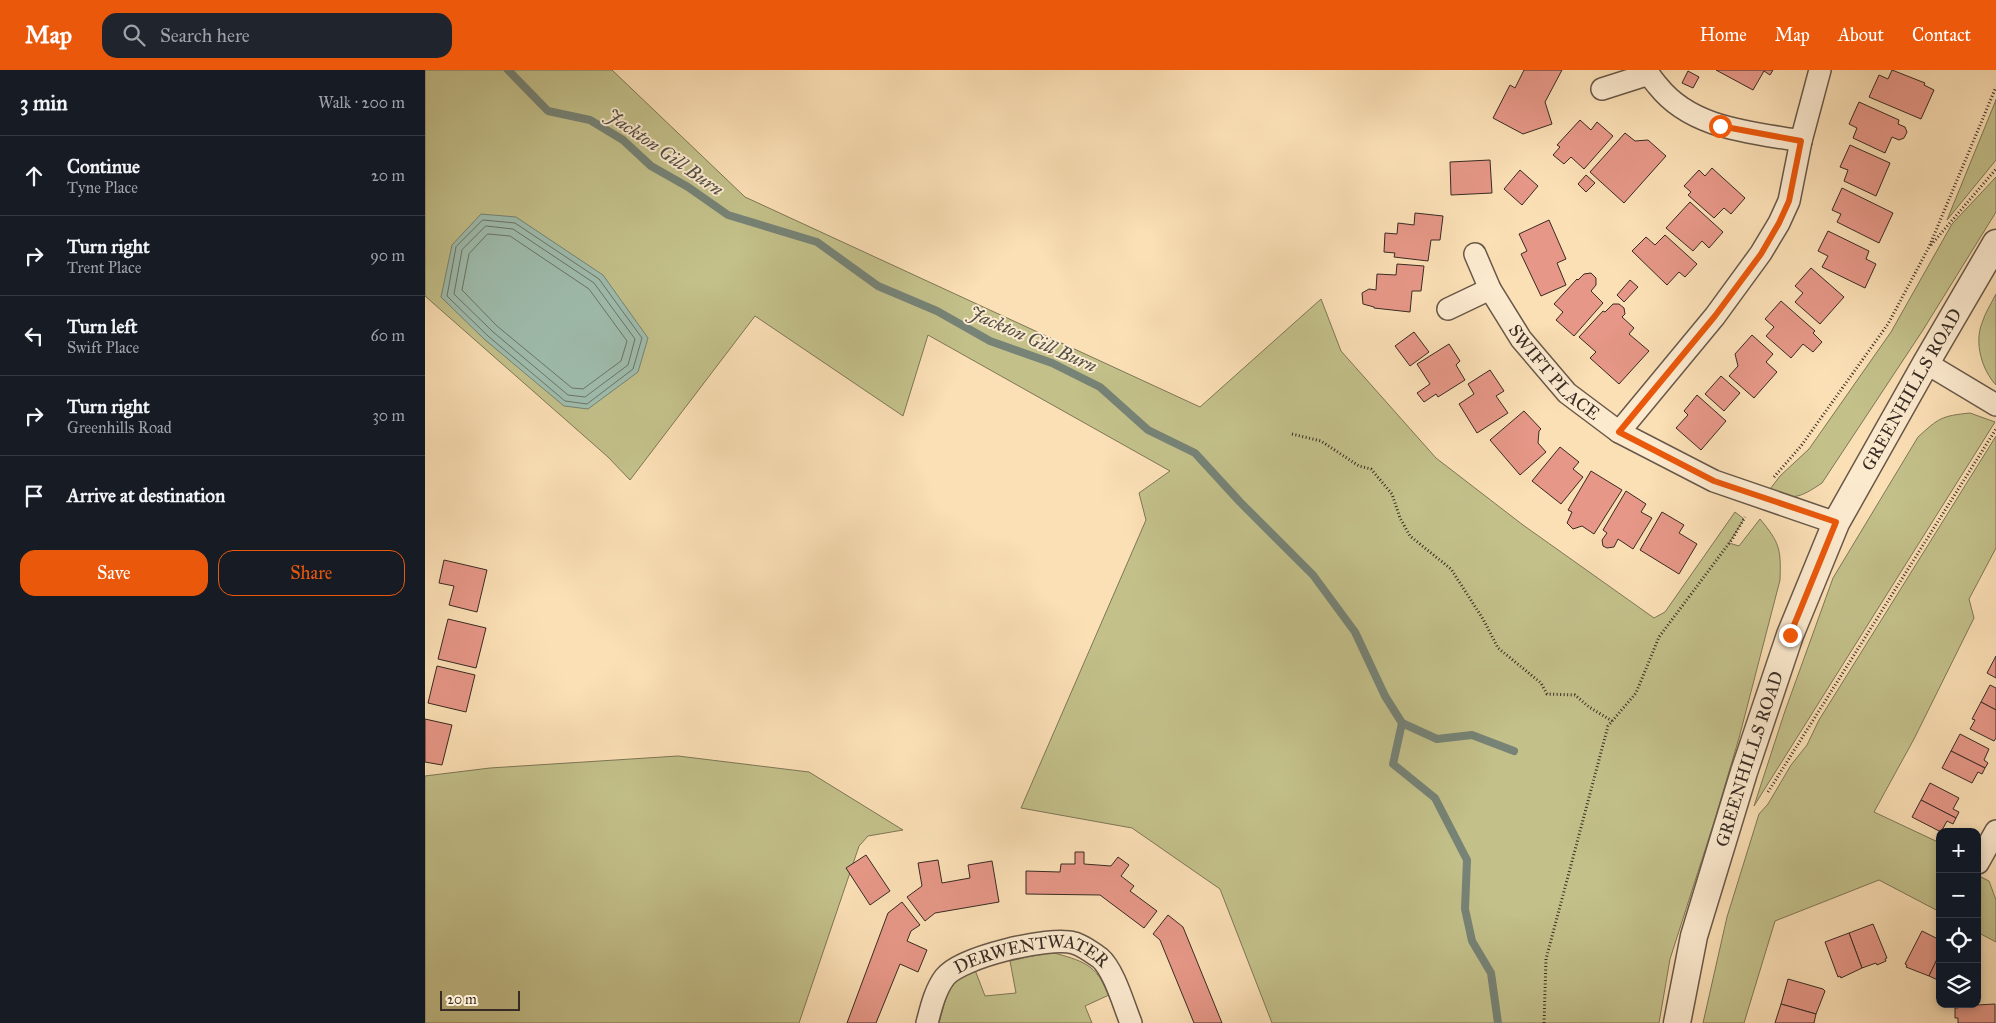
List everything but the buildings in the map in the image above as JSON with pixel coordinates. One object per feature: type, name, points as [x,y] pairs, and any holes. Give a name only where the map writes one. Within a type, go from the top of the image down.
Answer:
[{"type":"street","points":[[1619,432],[1715,316],[1761,254],[1779,223],[1789,201],[1801,141],[1820,70]]},
{"type":"street","points":[[1602,89],[1648,72],[1669,99],[1686,111],[1720,126],[1801,141]]},
{"type":"street","name":"GREENHILLS ROAD","points":[[1677,1023],[1694,936],[1744,772],[1790,635],[1836,522],[1926,362],[1996,243]]},
{"type":"street","name":"SWIFT PLACE","points":[[1475,254],[1490,289],[1521,339],[1567,394],[1619,432],[1714,481],[1836,522]]},
{"type":"street","points":[[1448,309],[1490,289]]},
{"type":"street","points":[[1926,362],[1996,405]]},
{"type":"street","points":[[1981,858],[1996,831]]},
{"type":"street","name":"DERWENTWATER","points":[[927,1023],[934,998],[945,978],[954,969],[969,961],[1033,943],[1060,942],[1075,943],[1101,959],[1109,968],[1131,1023]]},
{"type":"path","points":[[1544,1023],[1546,959],[1607,726],[1636,693],[1659,637],[1733,538],[1758,496],[1801,446],[1888,324],[1929,248],[1996,87]]},
{"type":"path","points":[[1929,248],[1996,169]]},
{"type":"path","points":[[1764,798],[1996,429]]},
{"type":"path","points":[[1293,434],[1321,441],[1359,466],[1371,469],[1392,494],[1400,518],[1410,536],[1451,569],[1483,619],[1498,648],[1541,683],[1547,694],[1575,695],[1589,707],[1612,721]]},
{"type":"shaded area","points":[[425,70],[612,70],[745,197],[1200,407],[1321,299],[1341,351],[1436,458],[1523,525],[1654,618],[1665,612],[1735,512],[1744,519],[1729,543],[1739,546],[1760,519],[1772,534],[1778,547],[1780,580],[1739,738],[1670,959],[1659,1023],[1272,1023],[1220,889],[1132,828],[1021,808],[1146,520],[1139,493],[1170,471],[928,335],[903,416],[755,316],[630,480],[608,457],[425,296]]},
{"type":"shaded area","points":[[1996,100],[1996,160],[1947,220]]},
{"type":"shaded area","points":[[1996,177],[1996,212],[1923,330],[1822,483],[1796,496],[1790,497],[1767,493],[1780,476],[1809,449],[1891,332],[1952,224]]},
{"type":"shaded area","points":[[1996,294],[1996,385],[1983,364],[1979,339],[1983,319]]},
{"type":"shaded area","points":[[1970,413],[1995,422],[1754,806],[1785,711],[1833,578],[1918,437],[1941,419]]},
{"type":"shaded area","points":[[1996,436],[1996,548],[1969,599],[1974,618],[1914,739],[1874,812],[1936,841],[1936,910],[1879,880],[1775,921],[1744,1023],[1703,1023],[1727,917],[1759,814],[1768,804],[1791,765],[1807,745],[1819,720]]},
{"type":"shaded area","points":[[678,756],[809,772],[903,830],[868,836],[859,846],[799,1023],[425,1023],[425,776],[490,768]]},
{"type":"shaded area","points":[[1981,877],[1989,881],[1996,900],[1996,942],[1981,934]]},
{"type":"shaded area","points":[[1051,952],[1087,965],[1099,976],[1104,984],[1109,995],[1085,1006],[1092,1023],[939,1023],[948,990],[958,974],[975,970],[985,996],[1016,993],[1010,961]]},
{"type":"water","points":[[481,214],[516,217],[603,275],[648,338],[638,372],[588,409],[564,406],[484,339],[441,297],[452,245]]},
{"type":"waterway","name":"Jackton Gill Burn","points":[[508,70],[548,111],[590,120],[623,140],[651,166],[688,187],[728,215],[817,242],[878,286],[937,311],[990,341],[1052,363],[1100,387],[1148,430],[1195,453],[1240,502],[1313,575],[1355,632],[1385,696],[1402,723],[1437,739],[1472,735],[1514,751]]},
{"type":"waterway","points":[[1402,723],[1393,764],[1435,798],[1467,860],[1465,909],[1472,941],[1491,973],[1498,1023]]},
{"type":"route","points":[[1720,126],[1801,141],[1789,201],[1761,254],[1715,316],[1619,432],[1714,481],[1836,522],[1790,635]]}]
